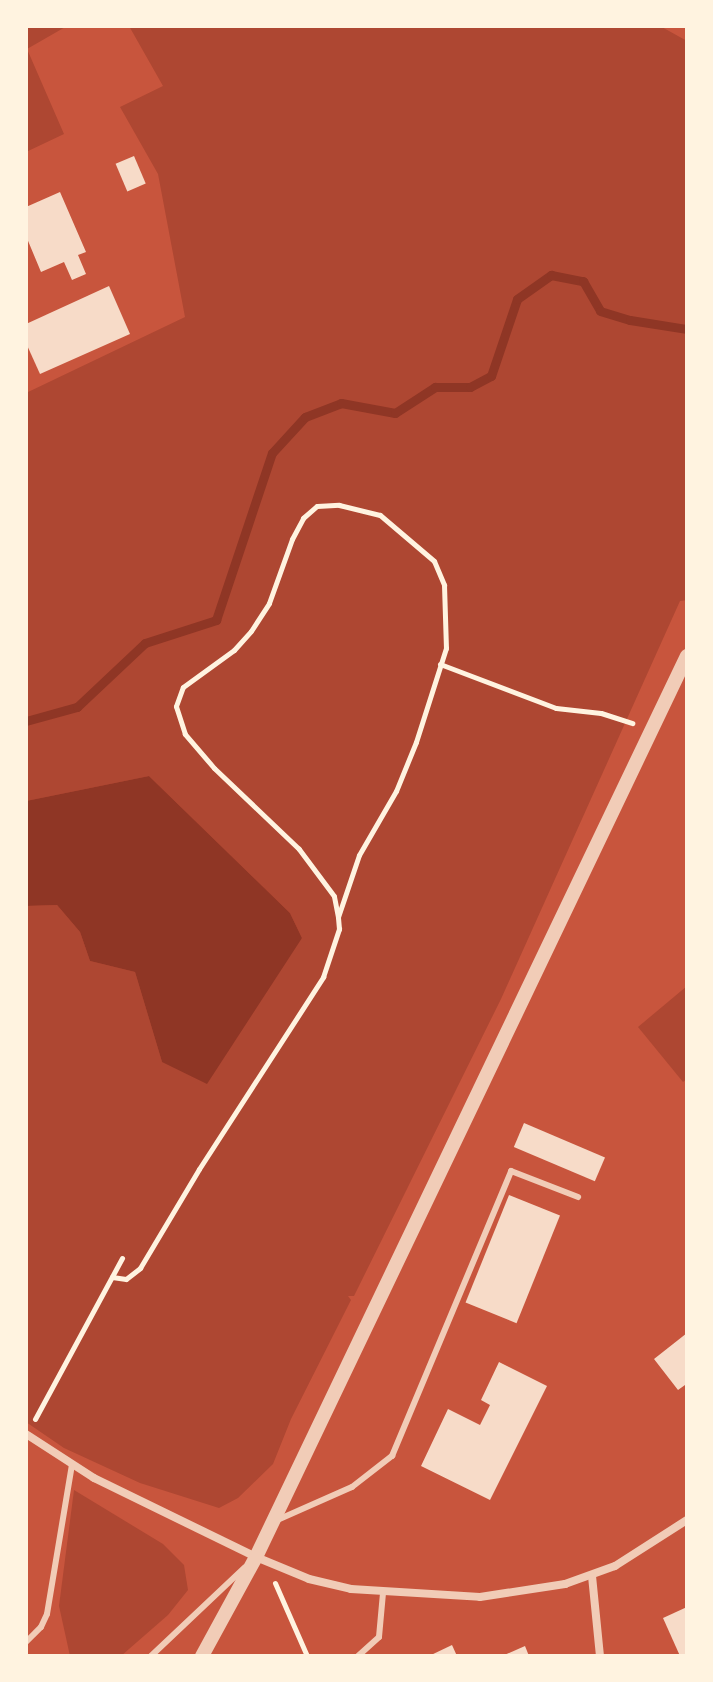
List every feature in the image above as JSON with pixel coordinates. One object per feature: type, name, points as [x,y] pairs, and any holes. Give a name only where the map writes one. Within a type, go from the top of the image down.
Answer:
[{"type":"street","points":[[202,1656],[256,1557],[687,656]]},
{"type":"street","points":[[26,1434],[72,1464],[256,1557],[309,1579],[383,1593],[506,1596],[592,1576],[628,1558],[687,1520]]},
{"type":"street","points":[[592,1576],[600,1656]]},
{"type":"lane","points":[[272,1523],[352,1487],[392,1456],[511,1171],[578,1197]]},
{"type":"lane","points":[[26,1642],[41,1627],[47,1614],[72,1464]]},
{"type":"lane","points":[[151,1656],[256,1557]]},
{"type":"lane","points":[[358,1656],[379,1637],[383,1593]]},
{"type":"path","points":[[112,1277],[126,1279],[140,1268],[199,1169],[323,977],[339,929],[334,896],[299,849],[214,768],[185,734],[176,706],[183,687],[234,650],[251,631],[269,603],[292,539],[303,518],[317,506],[339,505],[380,515],[434,561],[444,585],[446,648],[416,742],[396,791],[359,855],[338,917]]},
{"type":"path","points":[[440,664],[556,708],[601,713],[652,729]]},
{"type":"path","points":[[26,1434],[122,1258]]},
{"type":"path","points":[[271,1563],[281,1602],[307,1656]]},
{"type":"shaded area","points":[[26,26],[67,26],[27,49],[64,134],[26,152]]},
{"type":"shaded area","points":[[129,26],[660,26],[687,41],[687,600],[680,601],[501,999],[354,1296],[348,1296],[351,1300],[291,1419],[273,1464],[238,1498],[219,1508],[140,1483],[64,1448],[26,1422],[26,906],[57,905],[80,932],[90,961],[135,972],[162,1062],[302,938],[290,913],[149,776],[26,801],[26,393],[185,317],[158,174],[120,107],[163,86]]},
{"type":"shaded area","points":[[149,776],[290,913],[302,938],[207,1084],[162,1062],[135,972],[90,961],[80,932],[57,905],[26,906],[26,801]]},
{"type":"shaded area","points":[[687,986],[687,1079],[683,1082],[638,1027]]},
{"type":"shaded area","points":[[74,1490],[163,1544],[184,1565],[188,1590],[168,1615],[121,1656],[70,1656],[59,1606]]},
{"type":"building","points":[[134,156],[146,184],[127,191],[116,164]]},
{"type":"building","points":[[60,192],[86,252],[78,255],[86,274],[72,280],[64,262],[41,272],[26,236],[26,207]]},
{"type":"building","points":[[109,286],[130,334],[40,374],[26,343],[26,324]]},
{"type":"building","points":[[524,1123],[605,1157],[595,1181],[514,1147]]},
{"type":"building","points":[[509,1195],[560,1216],[517,1323],[466,1303]]},
{"type":"building","points":[[687,1333],[687,1388],[685,1385],[678,1390],[654,1359]]},
{"type":"building","points":[[499,1362],[547,1386],[490,1500],[421,1466],[448,1409],[480,1425],[490,1405],[481,1400]]},
{"type":"building","points":[[687,1607],[687,1656],[680,1656],[663,1618]]},
{"type":"building","points":[[452,1645],[457,1656],[429,1656]]},
{"type":"building","points":[[525,1646],[529,1656],[502,1656]]},
{"type":"waterway","points":[[26,721],[77,707],[145,643],[216,620],[272,453],[305,417],[341,403],[395,413],[435,387],[470,387],[491,376],[517,299],[551,275],[583,281],[600,311],[630,320],[687,329]]}]
